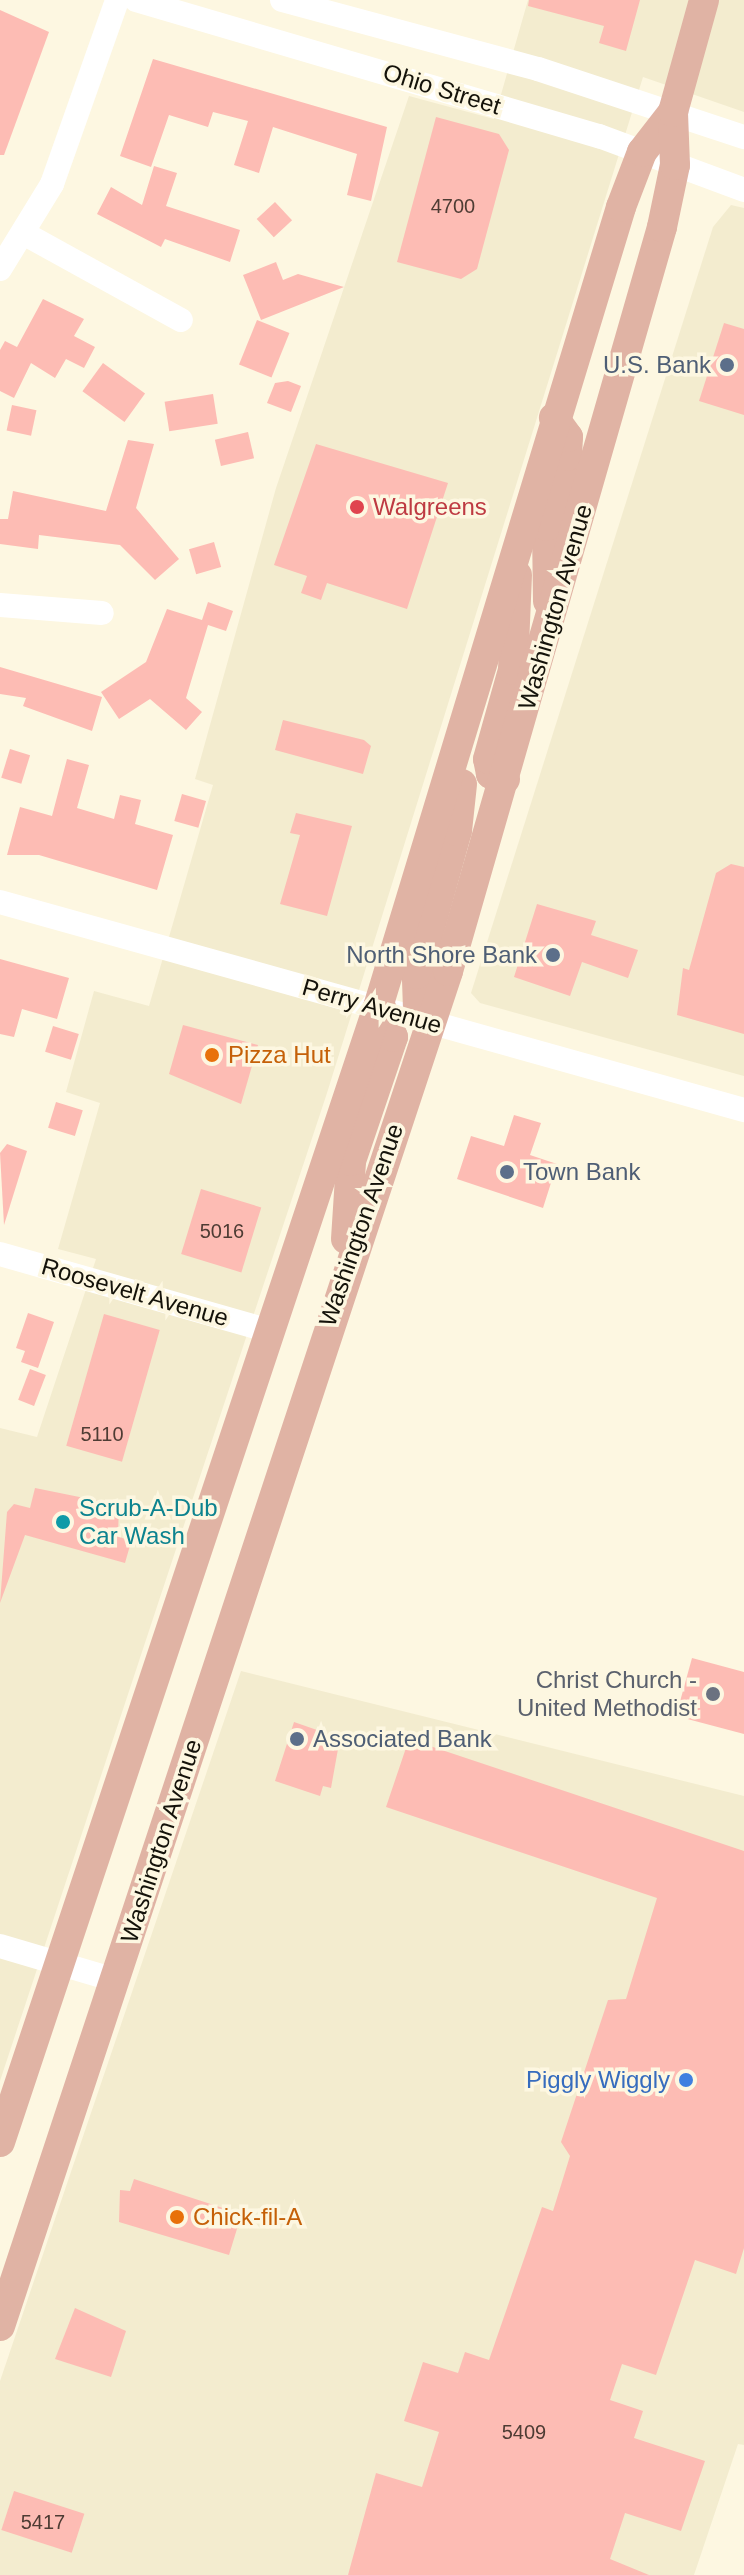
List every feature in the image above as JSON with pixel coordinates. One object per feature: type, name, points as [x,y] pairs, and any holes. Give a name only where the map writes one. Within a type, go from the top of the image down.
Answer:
[{"type":"main road","name":"Washington Avenue","points":[[0,2326],[345,1269],[429,1023],[505,779],[675,165],[673,112],[704,0]]},
{"type":"main road","name":"Washington Avenue","points":[[0,2142],[379,1007],[459,750],[554,418],[642,152],[673,112]]},
{"type":"main road","points":[[548,628],[547,526],[568,437],[554,418]]},
{"type":"main road","points":[[505,779],[491,774],[488,759],[513,670],[516,546]]},
{"type":"main road","points":[[429,1023],[418,1009],[417,974],[457,831],[459,750]]},
{"type":"main road","points":[[345,1269],[351,1161],[393,1037],[379,1007]]},
{"type":"street","points":[[0,269],[25,234],[68,146],[117,0]]},
{"type":"street","name":"Ohio Street","points":[[136,0],[642,152],[744,190]]},
{"type":"street","name":"Ohio Street","points":[[282,0],[673,112],[744,137]]},
{"type":"street","points":[[25,234],[181,320]]},
{"type":"street","points":[[0,605],[102,613]]},
{"type":"street","name":"Perry Avenue","points":[[0,902],[744,1110]]},
{"type":"street","name":"Roosevelt Avenue","points":[[0,1254],[270,1331]]},
{"type":"street","points":[[0,1946],[115,1980]]},
{"type":"shaded area","points":[[528,0],[744,0],[744,112],[643,77],[327,1093],[0,2081],[0,1428],[37,1437],[96,1259],[58,1249],[100,1103],[66,1092],[94,991],[149,1006],[213,785],[195,779],[276,488],[409,96],[494,119]]},
{"type":"shaded area","points":[[731,205],[744,208],[744,1076],[480,1003],[471,993],[713,227]]},
{"type":"shaded area","points":[[241,1671],[744,1796],[744,2445],[738,2444],[694,2575],[0,2575],[0,2381]]},
{"type":"building","points":[[529,0],[640,0],[626,51],[599,43],[604,26],[528,6]]},
{"type":"building","points":[[0,10],[49,32],[4,155],[0,155]]},
{"type":"building","points":[[153,59],[387,127],[371,201],[347,195],[357,154],[273,127],[259,173],[234,165],[248,121],[213,112],[208,127],[169,115],[151,167],[120,156]]},
{"type":"building","points":[[436,117],[499,134],[509,150],[477,269],[461,279],[397,262]]},
{"type":"building","points":[[154,166],[177,173],[166,206],[240,230],[230,262],[165,239],[161,247],[97,214],[111,187],[142,205]]},
{"type":"building","points":[[275,202],[292,220],[274,237],[257,219]]},
{"type":"building","points":[[276,262],[283,280],[298,274],[344,287],[261,320],[243,275]]},
{"type":"building","points":[[43,299],[84,319],[74,336],[95,347],[84,368],[66,359],[55,378],[31,363],[14,398],[0,391],[0,350],[5,341],[17,347]]},
{"type":"building","points":[[257,320],[289,333],[271,378],[239,365]]},
{"type":"building","name":"U.S. Bank","points":[[724,323],[744,329],[744,415],[699,401]]},
{"type":"building","points":[[103,363],[145,394],[124,422],[82,391]]},
{"type":"building","points":[[288,381],[301,386],[291,412],[267,403],[275,383]]},
{"type":"building","points":[[213,394],[218,424],[169,431],[165,402]]},
{"type":"building","points":[[12,405],[36,410],[31,436],[7,430]]},
{"type":"building","points":[[248,432],[254,458],[221,466],[215,440]]},
{"type":"building","points":[[128,440],[154,444],[136,508],[179,559],[155,580],[120,545],[39,535],[38,549],[0,544],[0,519],[8,519],[13,491],[106,511]]},
{"type":"building","name":"Walgreens","points":[[316,444],[448,483],[407,609],[327,583],[321,600],[301,593],[307,576],[274,565]]},
{"type":"building","points":[[214,542],[221,567],[196,574],[189,549]]},
{"type":"building","points":[[208,602],[233,611],[226,631],[208,625],[186,698],[202,712],[186,730],[150,699],[119,719],[101,692],[146,662],[167,609],[202,620]]},
{"type":"building","points":[[0,667],[102,697],[92,731],[23,706],[26,698],[0,694]]},
{"type":"building","points":[[283,720],[364,740],[371,746],[363,774],[275,750]]},
{"type":"building","points":[[10,749],[30,755],[21,784],[1,778]]},
{"type":"building","points":[[67,759],[89,765],[77,808],[114,819],[120,795],[141,800],[135,824],[173,835],[157,890],[39,855],[7,855],[20,807],[52,816]]},
{"type":"building","points":[[182,794],[206,801],[198,828],[174,821]]},
{"type":"building","points":[[296,813],[352,826],[327,916],[280,904],[300,835],[290,833]]},
{"type":"building","points":[[731,864],[744,867],[744,1034],[677,1015],[683,968],[689,970],[716,873]]},
{"type":"building","name":"North Shore Bank","points":[[537,904],[596,921],[591,935],[638,950],[628,978],[582,962],[570,996],[514,977]]},
{"type":"building","points":[[0,959],[69,978],[57,1019],[22,1009],[14,1037],[0,1034]]},
{"type":"building","name":"Pizza Hut","points":[[183,1025],[258,1045],[241,1104],[169,1074]]},
{"type":"building","points":[[53,1026],[79,1034],[71,1060],[45,1052]]},
{"type":"building","points":[[56,1102],[83,1110],[75,1136],[48,1128]]},
{"type":"building","name":"Town Bank","points":[[514,1115],[541,1123],[530,1155],[557,1164],[543,1208],[457,1179],[471,1136],[504,1146]]},
{"type":"building","points":[[7,1144],[27,1151],[4,1225],[0,1153]]},
{"type":"building","points":[[201,1189],[261,1207],[241,1272],[181,1254]]},
{"type":"building","points":[[28,1313],[54,1322],[38,1368],[21,1362],[25,1351],[16,1348]]},
{"type":"building","points":[[104,1314],[160,1330],[122,1462],[66,1446]]},
{"type":"building","points":[[30,1369],[46,1375],[34,1406],[18,1400]]},
{"type":"building","name":"Scrub-A-Dub Car Wash","points":[[35,1488],[119,1505],[118,1536],[131,1542],[125,1563],[25,1535],[0,1603],[7,1512],[14,1504],[30,1508]]},
{"type":"building","name":"Christ Church - United Methodist","points":[[692,1658],[744,1672],[744,1734],[676,1716]]},
{"type":"building","points":[[294,1722],[340,1738],[331,1788],[323,1786],[320,1796],[275,1781]]},
{"type":"building","points":[[409,1739],[744,1851],[744,2248],[736,2274],[695,2260],[656,2375],[622,2364],[610,2400],[643,2411],[634,2438],[705,2461],[681,2531],[625,2513],[610,2559],[649,2575],[348,2575],[376,2473],[422,2487],[439,2432],[404,2421],[423,2362],[458,2373],[465,2352],[489,2360],[542,2207],[553,2211],[570,2156],[561,2142],[608,2000],[626,1999],[657,1898],[386,1807]]},
{"type":"building","name":"Chick-fil-A","points":[[134,2179],[229,2210],[240,2219],[229,2255],[119,2222],[120,2190],[130,2191]]},
{"type":"building","points":[[75,2308],[126,2331],[111,2377],[55,2359]]},
{"type":"building","points":[[14,2491],[84,2514],[72,2553],[1,2530]]},
{"type":"place","name":"U.S. Bank","points":[[727,365]]},
{"type":"place","name":"Walgreens","points":[[357,507]]},
{"type":"place","name":"North Shore Bank","points":[[553,955]]},
{"type":"place","name":"Pizza Hut","points":[[212,1055]]},
{"type":"place","name":"Town Bank","points":[[507,1172]]},
{"type":"place","name":"Scrub-A-Dub Car Wash","points":[[63,1522]]},
{"type":"place","name":"Christ Church - United Methodist","points":[[713,1694]]},
{"type":"place","name":"Associated Bank","points":[[297,1739]]},
{"type":"place","name":"Piggly Wiggly","points":[[686,2080]]},
{"type":"place","name":"Chick-fil-A","points":[[177,2217]]}]
